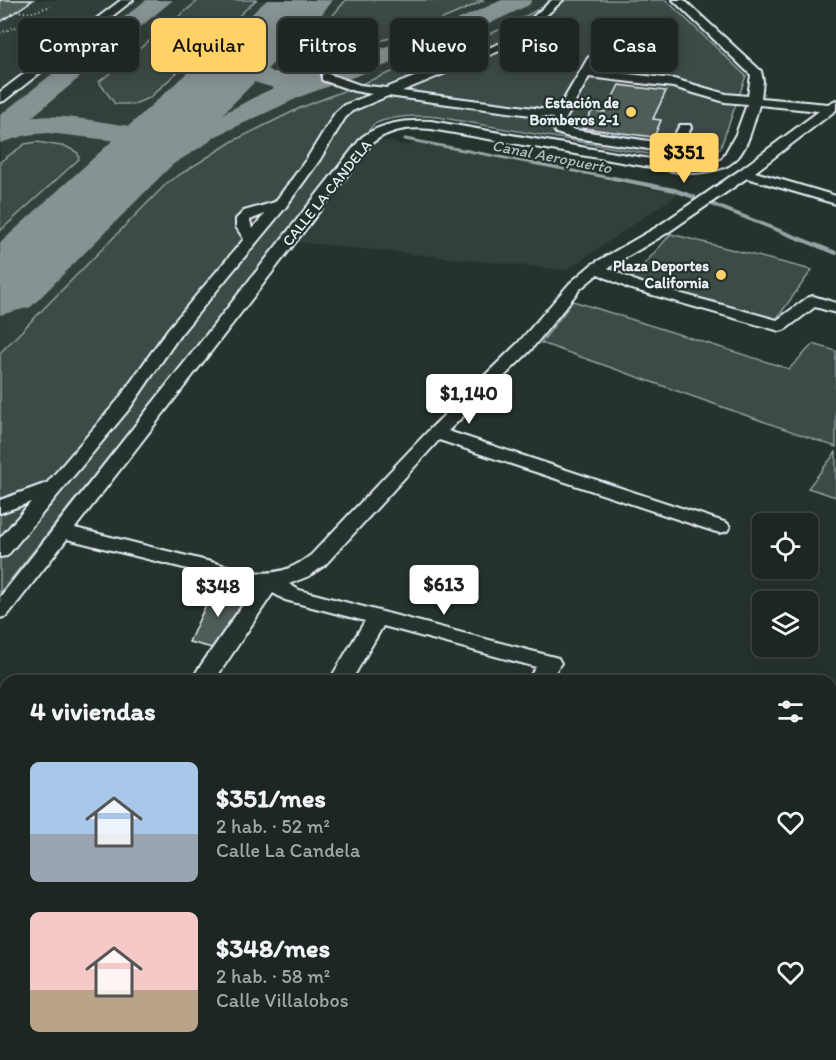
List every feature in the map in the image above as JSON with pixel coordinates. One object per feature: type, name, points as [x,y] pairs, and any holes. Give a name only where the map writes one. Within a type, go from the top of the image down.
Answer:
[{"type":"street","points":[[0,98],[128,0]]},
{"type":"street","points":[[0,551],[124,404],[174,332],[280,204],[312,161],[340,116],[348,108],[510,43],[558,0]]},
{"type":"street","name":"CALLE LA CANDELA","points":[[0,611],[374,134],[402,125],[431,125],[672,167],[698,169],[720,165],[732,158],[754,100],[758,84],[757,74],[678,0]]},
{"type":"street","points":[[591,63],[561,115],[557,124],[561,130],[662,147],[679,143],[685,128]]},
{"type":"street","points":[[586,73],[674,83],[717,96],[833,106]]},
{"type":"street","points":[[326,77],[357,88],[561,115]]},
{"type":"street","points":[[206,675],[270,582],[301,573],[318,560],[436,433],[524,347],[575,286],[596,268],[662,230],[745,173],[833,106]]},
{"type":"street","points":[[745,173],[836,200]]},
{"type":"street","points":[[596,268],[633,285],[780,326],[813,301],[836,308]]},
{"type":"street","points":[[436,433],[720,527]]},
{"type":"street","points":[[0,507],[54,487]]},
{"type":"street","points":[[62,531],[270,582],[292,595],[550,663],[542,675]]},
{"type":"street","points":[[344,675],[377,618]]},
{"type":"path","points":[[16,11],[30,13],[51,6]]},
{"type":"path","points":[[0,33],[18,26]]},
{"type":"shaded area","points":[[0,0],[666,0],[746,76],[720,149],[707,158],[698,160],[682,160],[438,117],[410,116],[383,120],[374,124],[0,593]]},
{"type":"shaded area","points":[[199,0],[256,0],[236,18],[177,18]]},
{"type":"shaded area","points":[[346,0],[484,0],[445,18],[390,18],[390,38],[378,42],[378,18],[330,18]]},
{"type":"shaded area","points":[[555,0],[666,0],[746,76],[720,149],[707,158],[682,160],[438,117],[405,116],[374,124],[0,593],[0,353],[168,182],[233,141],[300,108],[392,72],[488,72],[488,34],[500,30],[500,72],[579,72],[579,18],[522,18]]},
{"type":"shaded area","points":[[151,39],[151,72],[177,72],[149,98],[134,104],[115,104],[99,82],[111,72],[139,72],[139,49]]},
{"type":"shaded area","points":[[387,141],[408,146],[413,142],[678,194],[567,270],[297,242],[375,142]]},
{"type":"shaded area","points":[[37,142],[67,147],[78,153],[79,159],[0,231],[0,162],[25,144]]},
{"type":"shaded area","name":"Plaza Deportes California","points":[[671,234],[812,270],[775,321],[629,281]]},
{"type":"shaded area","points":[[573,301],[789,369],[813,344],[836,351],[836,447],[541,343]]},
{"type":"shaded area","points":[[836,452],[836,497],[808,488]]},
{"type":"building","points":[[0,0],[33,0],[0,22]]},
{"type":"building","name":"Estación de Bomberos 2-1","points":[[619,85],[666,91],[653,119],[661,120],[654,137],[582,128],[592,111],[605,112]]},
{"type":"building","points":[[213,589],[250,598],[216,649],[189,642]]},
{"type":"waterway","name":"Canal Aeropuerto","points":[[405,139],[621,180]]},
{"type":"waterway","name":"Canal Aeropuerto","points":[[613,178],[674,190],[694,197]]},
{"type":"waterway","points":[[709,203],[836,253]]},
{"type":"taxiway","points":[[0,129],[161,0]]},
{"type":"taxiway","points":[[0,134],[24,127],[48,124],[160,137],[194,134],[215,127],[270,100],[347,68],[473,24],[520,0]]},
{"type":"taxiway","points":[[252,72],[272,80],[312,80]]},
{"type":"taxiway","points":[[74,218],[143,170],[199,136]]},
{"type":"runway","points":[[0,289],[302,0]]},
{"type":"place","name":"Estación de Bomberos 2-1","points":[[631,112]]},
{"type":"place","name":"Plaza Deportes California","points":[[721,275]]}]
